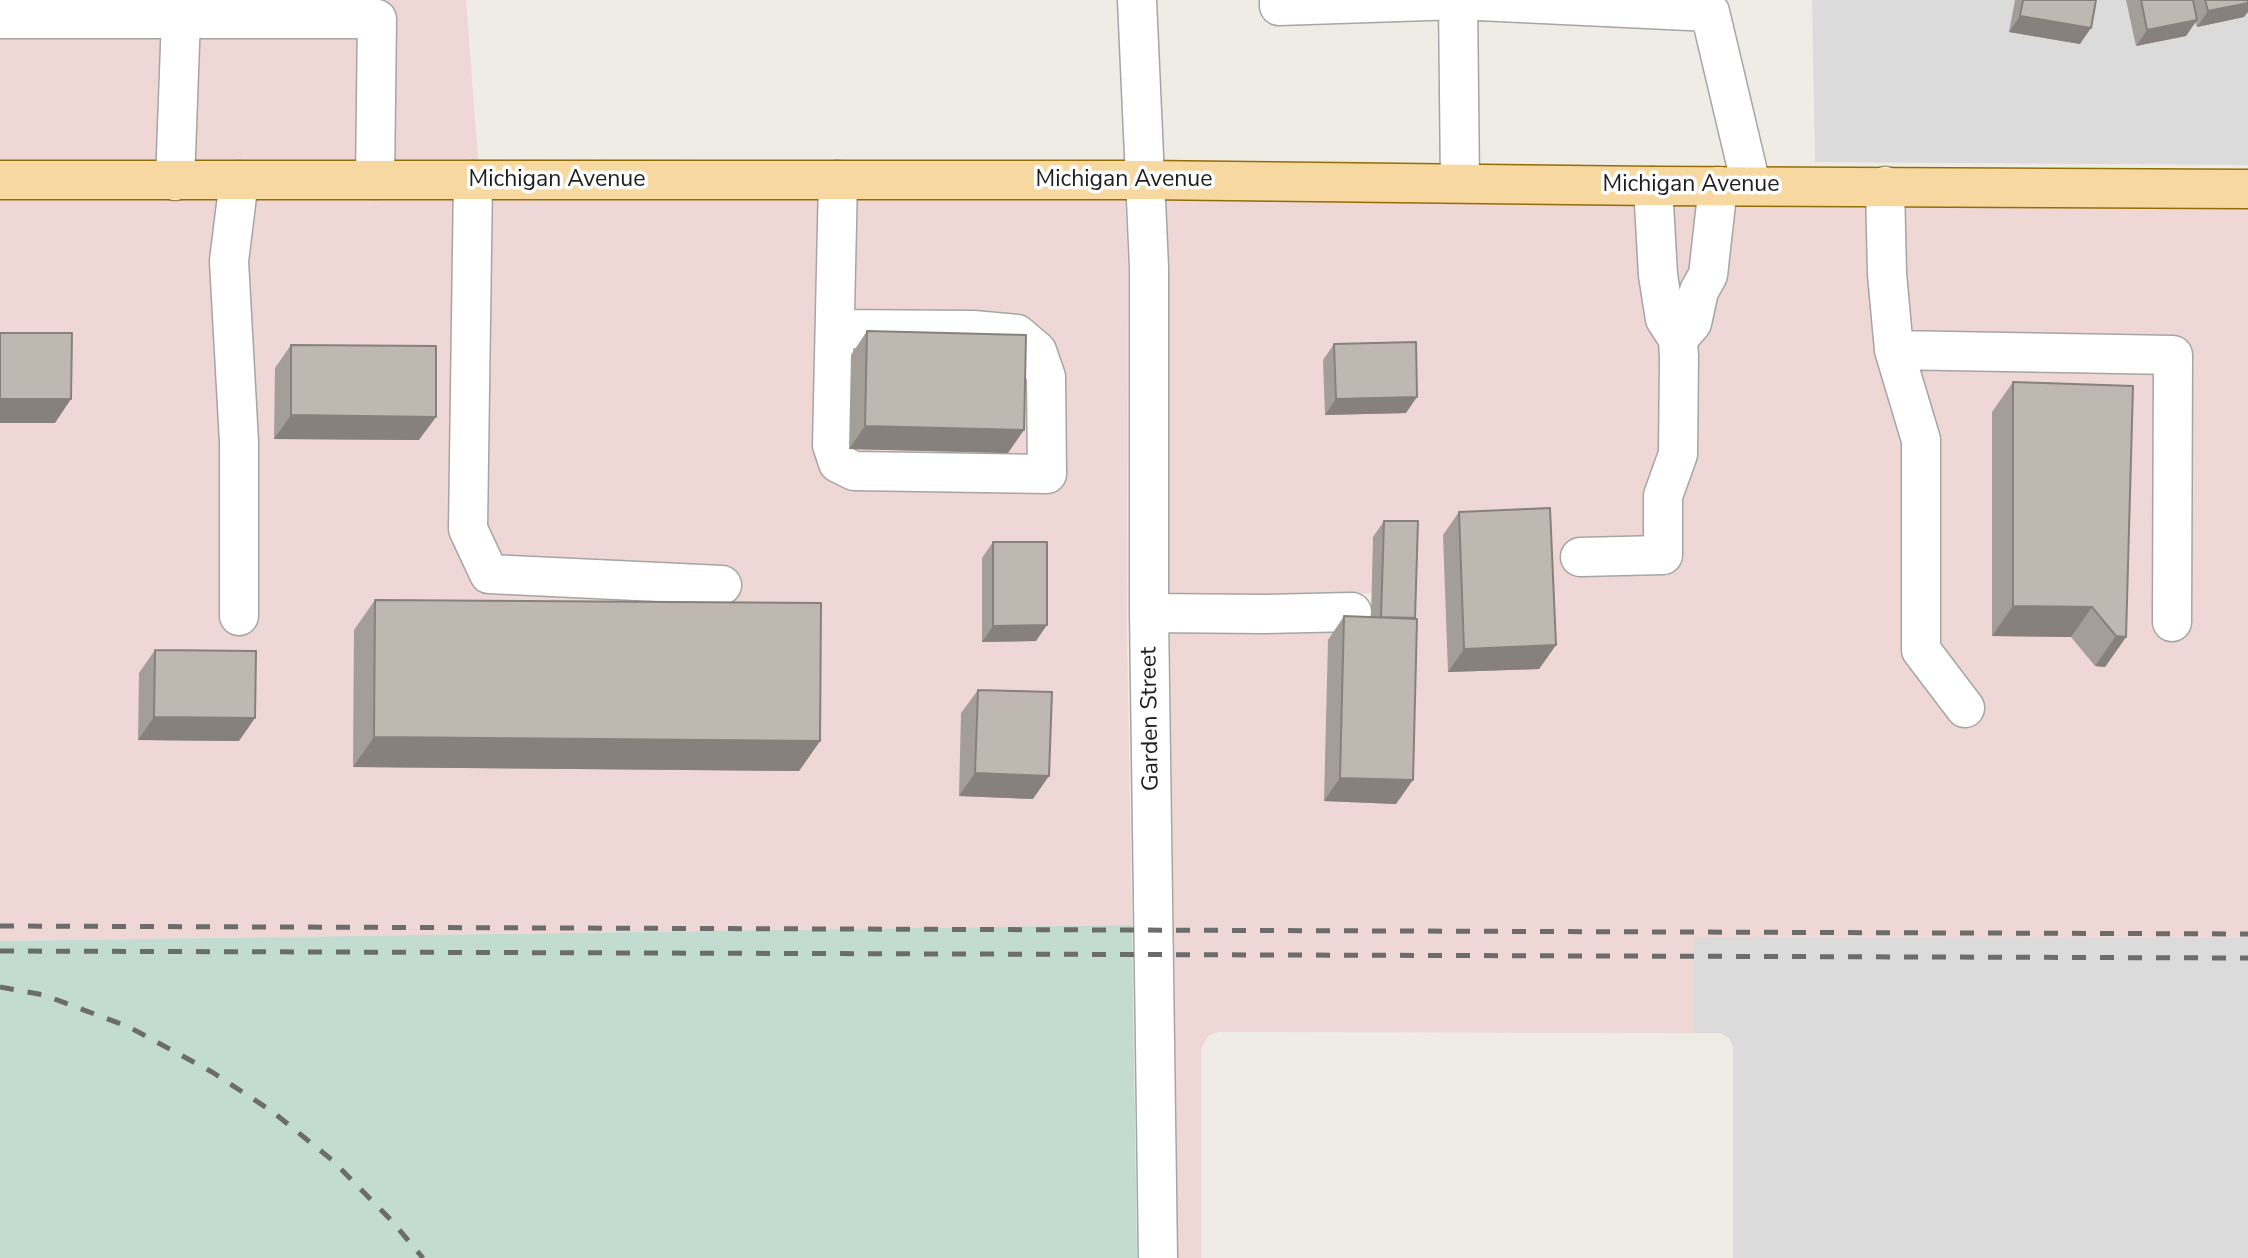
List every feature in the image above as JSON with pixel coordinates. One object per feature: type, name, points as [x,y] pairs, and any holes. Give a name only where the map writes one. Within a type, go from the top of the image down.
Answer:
[{"type":"main road","name":"Michigan Avenue","points":[[0,180],[1145,180],[2248,190]]},
{"type":"street","name":"Garden Street","points":[[1137,0],[1149,267],[1149,613],[1158,1258]]},
{"type":"street","points":[[1279,0],[1279,6],[1458,0],[1710,12],[1734,186],[1708,275],[1699,291],[1692,323],[1678,339]]},
{"type":"street","points":[[1458,0],[1460,183]]},
{"type":"street","points":[[175,180],[181,18]]},
{"type":"street","points":[[0,19],[377,19],[375,180]]},
{"type":"street","points":[[239,180],[229,261],[239,442],[239,616]]},
{"type":"street","points":[[472,180],[468,529],[489,574],[722,585]]},
{"type":"street","points":[[835,329],[974,330],[1017,334],[1037,351],[1046,377],[1047,474],[854,471],[838,463],[832,445],[838,180]]},
{"type":"street","points":[[1580,558],[1663,555],[1663,496],[1678,454],[1678,339],[1665,319],[1658,275],[1653,186]]},
{"type":"street","points":[[1885,187],[1887,274],[1894,350],[1921,439],[1922,649],[1965,708]]},
{"type":"street","points":[[1894,350],[2173,355],[2172,622]]},
{"type":"street","points":[[1149,613],[1352,612]]},
{"type":"shaded area","points":[[0,0],[466,0],[478,159],[1124,162],[0,162]]},
{"type":"shaded area","points":[[1812,0],[2248,0],[2248,165],[1815,162]]},
{"type":"shaded area","points":[[1125,198],[1128,268],[1127,631],[1132,925],[0,941],[0,199]]},
{"type":"shaded area","points":[[1166,199],[2248,208],[2248,938],[1693,937],[1693,1033],[1219,1032],[1208,1036],[1201,1049],[1201,1258],[1178,1258],[1170,632],[1372,630],[1372,593],[1169,595],[1169,266]]},
{"type":"shaded area","points":[[1693,937],[2248,938],[2248,1258],[1733,1258],[1733,1047],[1730,1039],[1721,1033],[1693,1033]]},
{"type":"green space","points":[[1132,925],[1137,1258],[0,1258],[0,941]]},
{"type":"building","points":[[2023,0],[2096,0],[2091,28],[2020,16]]},
{"type":"building","points":[[2141,0],[2193,0],[2197,20],[2147,30]]},
{"type":"building","points":[[2205,0],[2248,0],[2248,3],[2208,11]]},
{"type":"building","points":[[867,331],[1026,335],[1024,430],[865,426]]},
{"type":"building","points":[[0,333],[72,333],[71,399],[0,399]]},
{"type":"building","points":[[1416,342],[1417,397],[1336,399],[1334,344]]},
{"type":"building","points":[[291,345],[436,346],[436,417],[291,415]]},
{"type":"building","points":[[2013,382],[2133,386],[2126,637],[2116,636],[2092,607],[2013,606]]},
{"type":"building","points":[[1550,508],[1556,645],[1464,649],[1459,512]]},
{"type":"building","points":[[1384,521],[1418,521],[1415,618],[1381,617]]},
{"type":"building","points":[[993,542],[1047,542],[1047,625],[993,626]]},
{"type":"building","points":[[375,600],[821,603],[820,741],[374,737]]},
{"type":"building","points":[[1344,616],[1417,619],[1413,780],[1340,778]]},
{"type":"building","points":[[155,650],[256,651],[255,718],[154,717]]},
{"type":"building","points":[[978,690],[1052,692],[1049,776],[975,773]]},
{"type":"railway","points":[[0,926],[2248,934]]},
{"type":"railway","points":[[0,951],[2248,958]]},
{"type":"railway","points":[[0,987],[44,995],[129,1027],[212,1072],[273,1112],[332,1160],[391,1220],[423,1258]]}]
